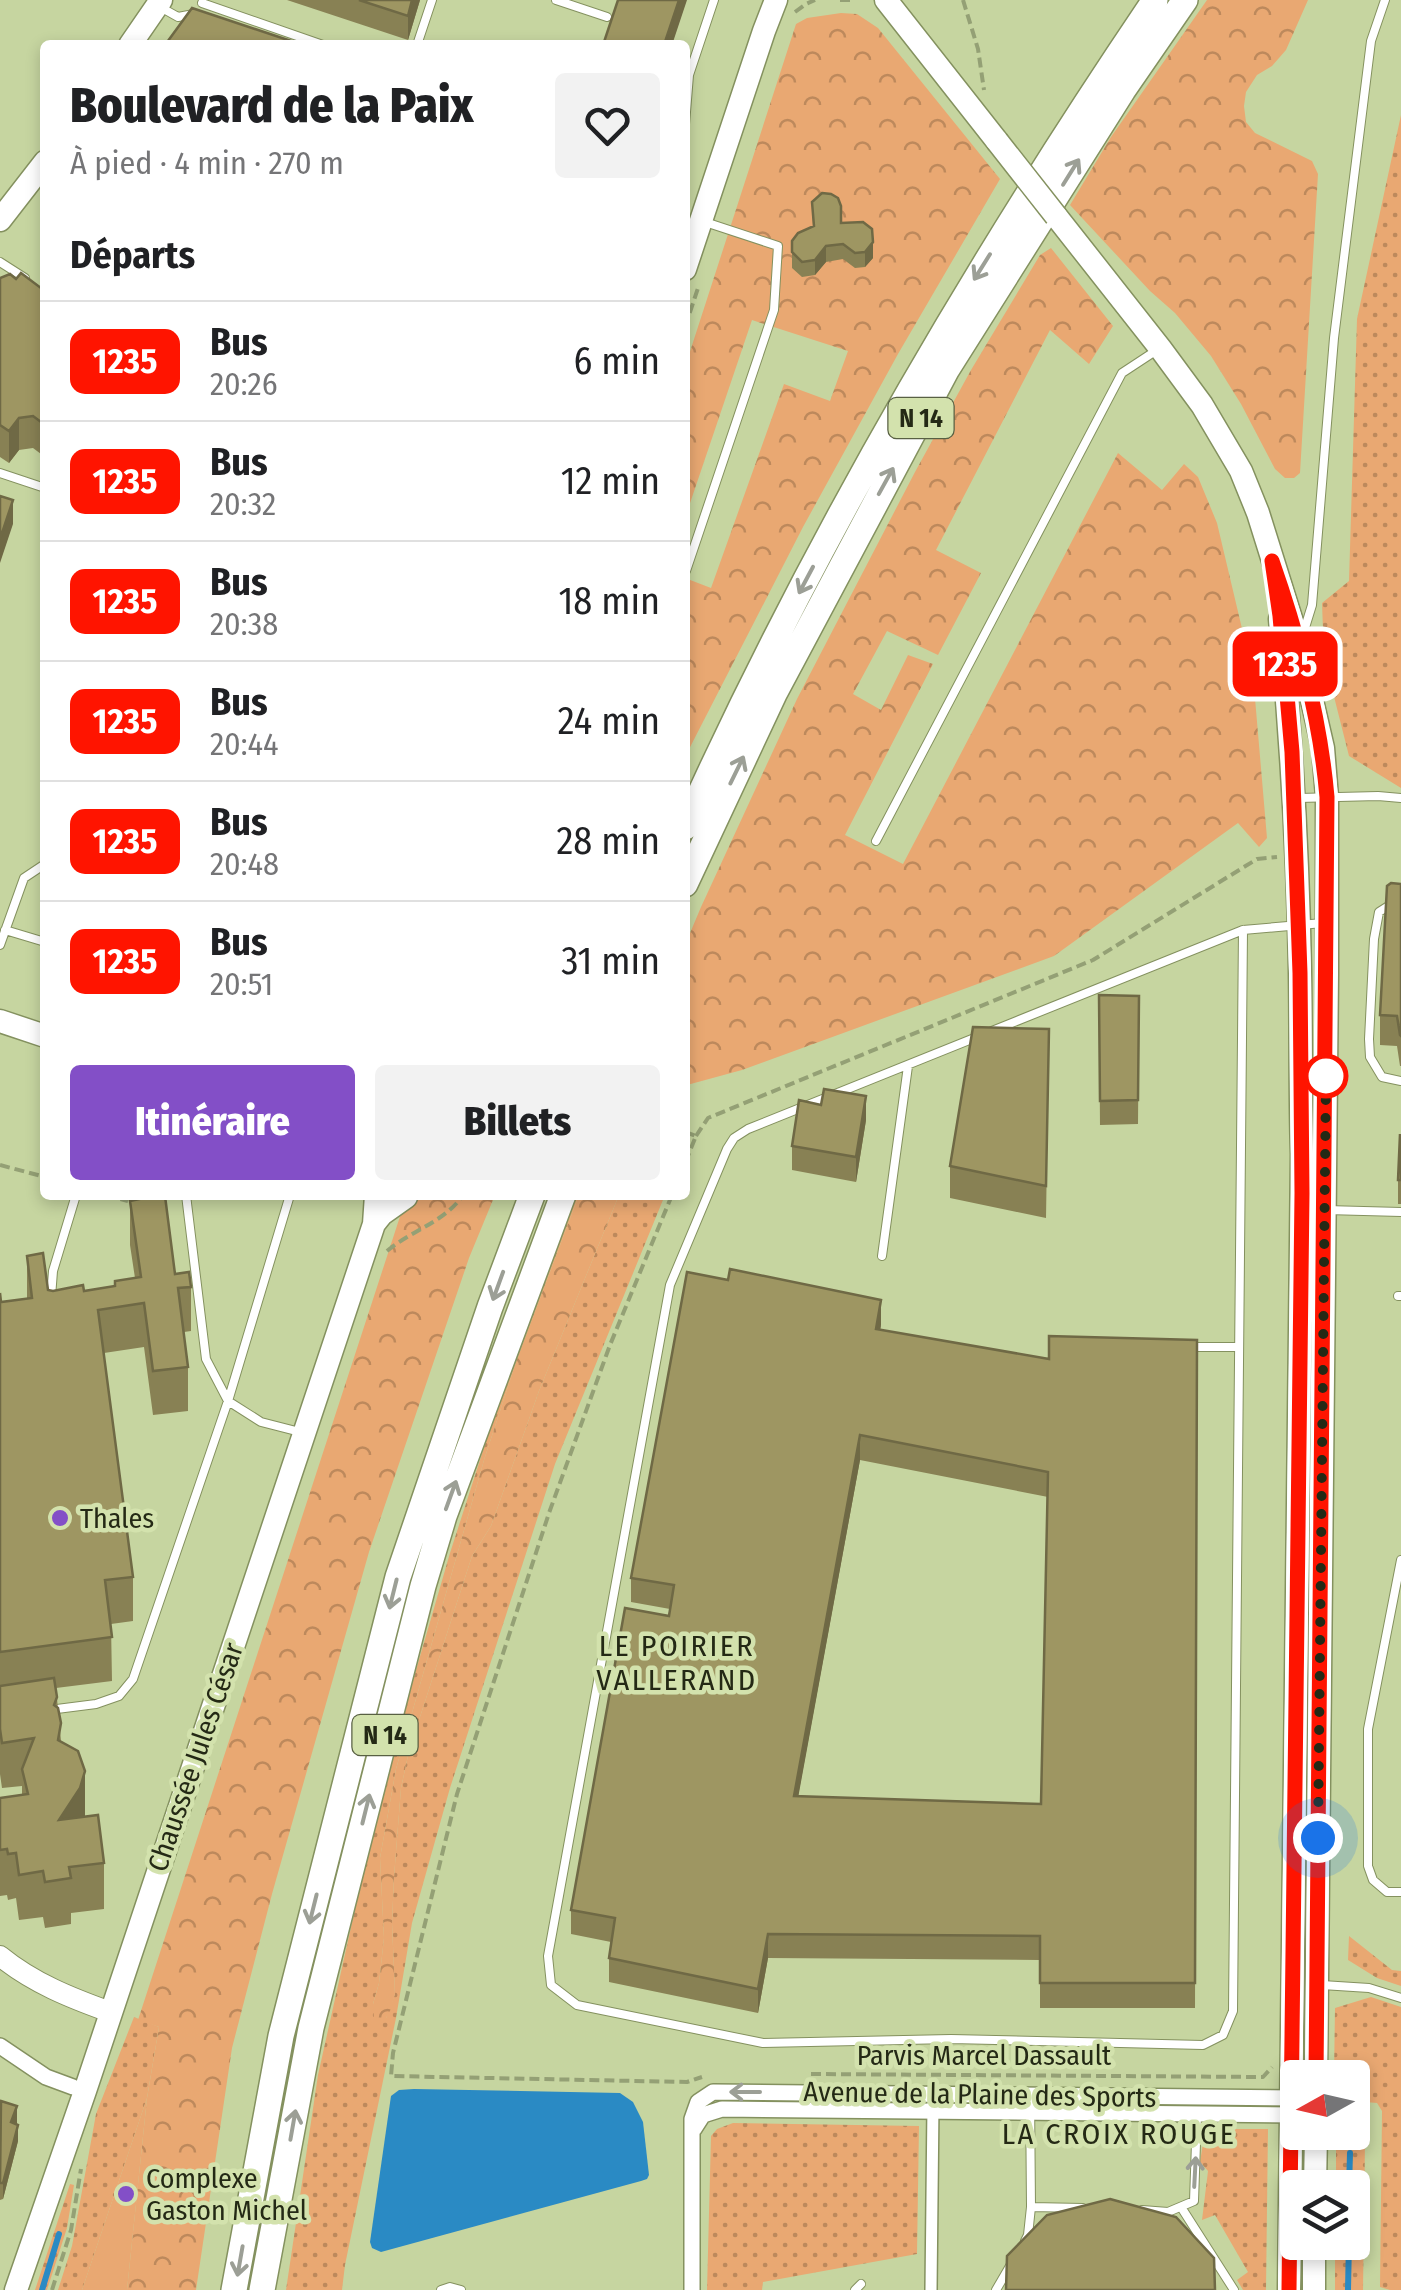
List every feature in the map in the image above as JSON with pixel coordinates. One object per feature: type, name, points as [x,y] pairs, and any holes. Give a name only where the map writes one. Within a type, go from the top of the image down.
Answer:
[{"type":"highway","name":"N 14","points":[[690,816],[783,623],[964,296],[1067,130],[1155,0]]},
{"type":"highway","name":"N 14","points":[[690,873],[782,677],[947,369],[1123,90],[1185,0]]},
{"type":"highway","name":"N 14","points":[[234,2290],[280,2036],[398,1578],[530,1200]]},
{"type":"highway","name":"N 14","points":[[262,2290],[311,2028],[422,1586],[450,1498],[560,1200]]},
{"type":"main road","points":[[886,0],[1202,404],[1241,471],[1258,513],[1299,644],[1322,748],[1327,797],[1316,2060]]},
{"type":"main road","points":[[690,253],[778,2]]},
{"type":"main road","points":[[133,40],[159,3]]},
{"type":"main road","points":[[0,220],[40,168]]},
{"type":"main road","points":[[1272,561],[1294,798],[1302,1174],[1292,2060]]},
{"type":"main road","points":[[0,1021],[40,1034]]},
{"type":"main road","name":"Chaussée Jules César","points":[[16,2290],[374,1224],[376,1200]]},
{"type":"main road","points":[[374,1224],[401,1200]]},
{"type":"main road","points":[[1290,2290],[1291,2150]]},
{"type":"main road","points":[[1314,2260],[1314,2290]]},
{"type":"street","points":[[0,1956],[34,1980],[110,2012]]},
{"type":"street","points":[[0,2046],[46,2076],[73,2087]]},
{"type":"street","name":"Avenue de la Plaine des Sports","points":[[692,2290],[692,2119],[698,2102],[712,2092],[1198,2096],[1280,2104]]},
{"type":"street","points":[[931,2290],[933,2093]]},
{"type":"street","name":"Avenue de la Plaine des Sports","points":[[692,2132],[703,2115],[722,2109],[1198,2114],[1280,2106]]},
{"type":"lane","points":[[419,40],[432,0]]},
{"type":"lane","points":[[556,0],[606,16]]},
{"type":"lane","points":[[690,73],[714,0]]},
{"type":"lane","points":[[1285,670],[1299,644],[1312,604],[1334,338],[1371,41],[1386,0]]},
{"type":"lane","points":[[159,3],[178,17],[194,15],[204,2],[309,40]]},
{"type":"lane","points":[[690,559],[774,310],[778,246],[701,221]]},
{"type":"lane","points":[[0,262],[33,284]]},
{"type":"lane","points":[[876,841],[1122,372],[1160,348]]},
{"type":"lane","points":[[0,473],[40,486]]},
{"type":"lane","points":[[1294,798],[1401,798]]},
{"type":"lane","points":[[0,945],[24,878],[40,867]]},
{"type":"lane","points":[[1401,898],[1378,912],[1368,1039],[1370,1057],[1382,1077],[1401,1081]]},
{"type":"lane","points":[[1242,930],[1233,2010],[1223,2035],[1203,2045],[951,2039],[764,2043],[577,2006],[551,1984],[548,1956],[670,1285],[734,1138],[748,1129],[1242,930],[1326,923]]},
{"type":"lane","points":[[6,930],[40,940]]},
{"type":"lane","points":[[882,1256],[908,1066]]},
{"type":"lane","points":[[53,1310],[53,1271],[74,1200]]},
{"type":"lane","points":[[187,1200],[206,1359],[228,1401],[261,1422],[304,1432]]},
{"type":"lane","points":[[38,1711],[96,1704],[120,1696],[133,1679],[228,1401],[288,1200]]},
{"type":"lane","points":[[1325,1210],[1401,1212]]},
{"type":"lane","points":[[1182,1346],[1239,1347]]},
{"type":"lane","points":[[1401,1560],[1368,1729],[1368,1866],[1372,1880],[1387,1892],[1401,1892]]},
{"type":"lane","points":[[1318,1984],[1368,1988],[1401,1998]]},
{"type":"lane","points":[[1020,2249],[1028,2236],[1031,2207],[1030,2094]]},
{"type":"lane","points":[[1126,2209],[1168,2212],[1194,2201],[1198,2096]]},
{"type":"lane","points":[[1031,2207],[1093,2208]]},
{"type":"lane","points":[[1182,2207],[1234,2290]]},
{"type":"lane","points":[[996,2290],[1012,2263]]},
{"type":"lane","points":[[441,2290],[462,2290]]},
{"type":"path","points":[[840,0],[853,0]]},
{"type":"path","points":[[963,0],[978,49],[985,95],[973,79]]},
{"type":"path","points":[[690,1151],[708,1118],[1093,960],[1257,859],[1284,856]]},
{"type":"path","points":[[690,1134],[696,1136]]},
{"type":"path","points":[[0,1164],[40,1176]]},
{"type":"path","points":[[449,1211],[459,1200]]},
{"type":"path","points":[[670,1200],[610,1345],[549,1513],[457,1794],[394,2053],[392,2076],[686,2082],[714,2073]]},
{"type":"path","name":"Parvis Marcel Dassault","points":[[813,2074],[1263,2077],[1276,2062],[1280,2073]]},
{"type":"path","points":[[52,2290],[71,2230],[82,2158]]},
{"type":"green space","points":[[1207,0],[1308,0],[1286,50],[1257,75],[1246,92],[1244,106],[1246,122],[1255,133],[1312,161],[1318,174],[1300,473],[1294,478],[1285,478],[1275,469],[1211,356],[1175,313],[1070,205],[1111,137]]},
{"type":"green space","points":[[857,14],[878,28],[1000,179],[803,527],[690,747],[690,580],[711,588],[784,384],[830,401],[848,351],[752,320],[690,503],[690,352],[796,24],[807,18]]},
{"type":"green space","points":[[1401,115],[1401,788],[1349,756],[1324,657],[1322,603],[1349,581],[1357,319]]},
{"type":"green space","points":[[1051,248],[1113,326],[1089,364],[1050,330],[936,550],[981,573],[938,655],[887,631],[853,694],[881,710],[908,655],[933,664],[845,835],[903,864],[1118,453],[1162,490],[1184,464],[1198,477],[1217,523],[1253,675],[1267,838],[1259,847],[1238,823],[1054,956],[742,1070],[690,1084],[690,933],[701,907],[797,699],[915,472],[1040,255]]},
{"type":"green space","points":[[405,1200],[493,1200],[469,1258],[369,1552],[272,1894],[232,2048],[196,2290],[127,2290],[147,2098],[159,2027],[138,2020]]},
{"type":"green space","points":[[571,1200],[577,1200],[484,1460],[396,1769],[380,1858],[384,1938],[373,2004],[386,2018],[395,1994],[392,1923],[401,1788],[409,1751],[472,1556],[491,1526],[539,1391],[617,1200],[663,1200],[555,1464],[450,1788],[412,1923],[342,2290],[286,2290],[318,2075],[383,1784],[500,1398]]},
{"type":"green space","points":[[577,1200],[617,1200],[539,1391],[491,1526],[472,1556],[409,1751],[401,1788],[394,1877],[395,1994],[386,2018],[379,2022],[374,2019],[373,2004],[384,1938],[380,1858],[396,1769],[516,1362]]},
{"type":"green space","points":[[1349,1936],[1392,1970],[1401,1971],[1401,1986],[1377,1978],[1348,1960]]},
{"type":"green space","points":[[1371,1997],[1401,2007],[1401,2290],[1380,2287],[1382,2111],[1377,2103],[1370,2102],[1370,2060],[1334,2060],[1335,2008]]},
{"type":"green space","points":[[134,2017],[159,2027],[147,2098],[82,2290],[58,2290],[72,2246],[96,2114]]},
{"type":"green space","name":"Complexe Gaston Michel","points":[[147,2098],[127,2290],[82,2290]]},
{"type":"green space","points":[[733,2123],[919,2126],[917,2254],[763,2282],[762,2290],[707,2290],[711,2136]]},
{"type":"green space","points":[[1268,2129],[1266,2290],[1243,2290],[1237,2280],[1248,2272],[1215,2215],[1202,2220],[1208,2171],[1200,2162],[1205,2131]]},
{"type":"green space","points":[[1336,2150],[1365,2150],[1365,2170],[1336,2170]]},
{"type":"green space","points":[[70,2184],[74,2185],[67,2228],[47,2290],[35,2290]]},
{"type":"green space","points":[[1335,2260],[1363,2260],[1363,2290],[1335,2290]]},
{"type":"water","points":[[399,2090],[620,2093],[633,2102],[643,2122],[649,2175],[641,2181],[381,2252],[372,2248],[370,2242],[391,2096]]},
{"type":"building","points":[[359,0],[412,0],[408,16]]},
{"type":"building","points":[[618,0],[679,0],[666,40],[605,40]]},
{"type":"building","points":[[192,8],[288,40],[169,40]]},
{"type":"building","points":[[822,193],[838,198],[841,223],[863,222],[872,229],[873,242],[865,252],[855,253],[843,244],[826,246],[815,260],[802,262],[792,252],[792,241],[798,233],[814,226],[812,202]]},
{"type":"building","points":[[21,273],[40,287],[40,421],[33,416],[19,418],[9,431],[0,425],[0,278],[10,274],[16,279]]},
{"type":"building","points":[[0,496],[13,500],[0,539]]},
{"type":"building","points":[[1401,884],[1401,1036],[1397,1016],[1380,1015],[1387,886]]},
{"type":"building","points":[[1099,995],[1139,996],[1138,1100],[1100,1101]]},
{"type":"building","points":[[973,1027],[1049,1029],[1046,1186],[950,1166]]},
{"type":"building","points":[[824,1089],[866,1096],[856,1157],[792,1146],[799,1100],[821,1105]]},
{"type":"building","points":[[1400,1134],[1401,1180],[1398,1180]]},
{"type":"building","name":"Thales","points":[[166,1200],[175,1274],[189,1272],[191,1287],[178,1288],[188,1367],[153,1371],[144,1303],[98,1310],[133,1577],[105,1580],[112,1637],[0,1652],[0,1293],[1,1302],[32,1298],[27,1256],[43,1253],[48,1290],[83,1285],[84,1291],[141,1277],[130,1201]]},
{"type":"building","points":[[730,1269],[881,1300],[876,1329],[1049,1359],[1049,1336],[1197,1340],[1195,1983],[1040,1983],[1040,1936],[768,1934],[758,1989],[609,1958],[615,1918],[571,1910],[625,1608],[669,1616],[674,1585],[631,1578],[687,1272],[728,1280]],"holes":[[[860,1435],[1048,1472],[1041,1804],[794,1796]]]},
{"type":"building","points":[[54,1678],[54,1705],[61,1723],[58,1740],[78,1751],[85,1771],[80,1788],[59,1820],[98,1815],[104,1863],[69,1867],[71,1878],[45,1882],[43,1871],[19,1875],[16,1853],[0,1850],[0,1798],[28,1794],[22,1769],[34,1738],[2,1743],[0,1686]]},
{"type":"building","points":[[1,2101],[17,2106],[11,2122],[18,2125],[3,2183],[0,2183]]},
{"type":"building","points":[[1110,2199],[1176,2217],[1214,2258],[1215,2290],[1006,2290],[1007,2256],[1047,2215]]},
{"type":"waterway","points":[[1350,2153],[1350,2170]]},
{"type":"waterway","points":[[42,2290],[59,2234]]},
{"type":"waterway","points":[[1348,2290],[1349,2260]]},
{"type":"bus line","name":"1235","points":[[1292,2060],[1302,1193],[1300,973],[1292,752],[1272,561],[1304,666],[1322,748],[1327,797],[1316,2060]]},
{"type":"bus line","name":"1235","points":[[1289,2290],[1291,2150]]},
{"type":"place","name":"Thales","points":[[60,1518]]},
{"type":"place","name":"Complexe Gaston Michel","points":[[126,2194]]},
{"type":"district","name":"LE POIRIER VALLERAND","points":[[677,1663]]},
{"type":"district","name":"LA CROIX ROUGE","points":[[1119,2134]]},
{"type":"route","points":[[1318,1838],[1326,1076]]}]
